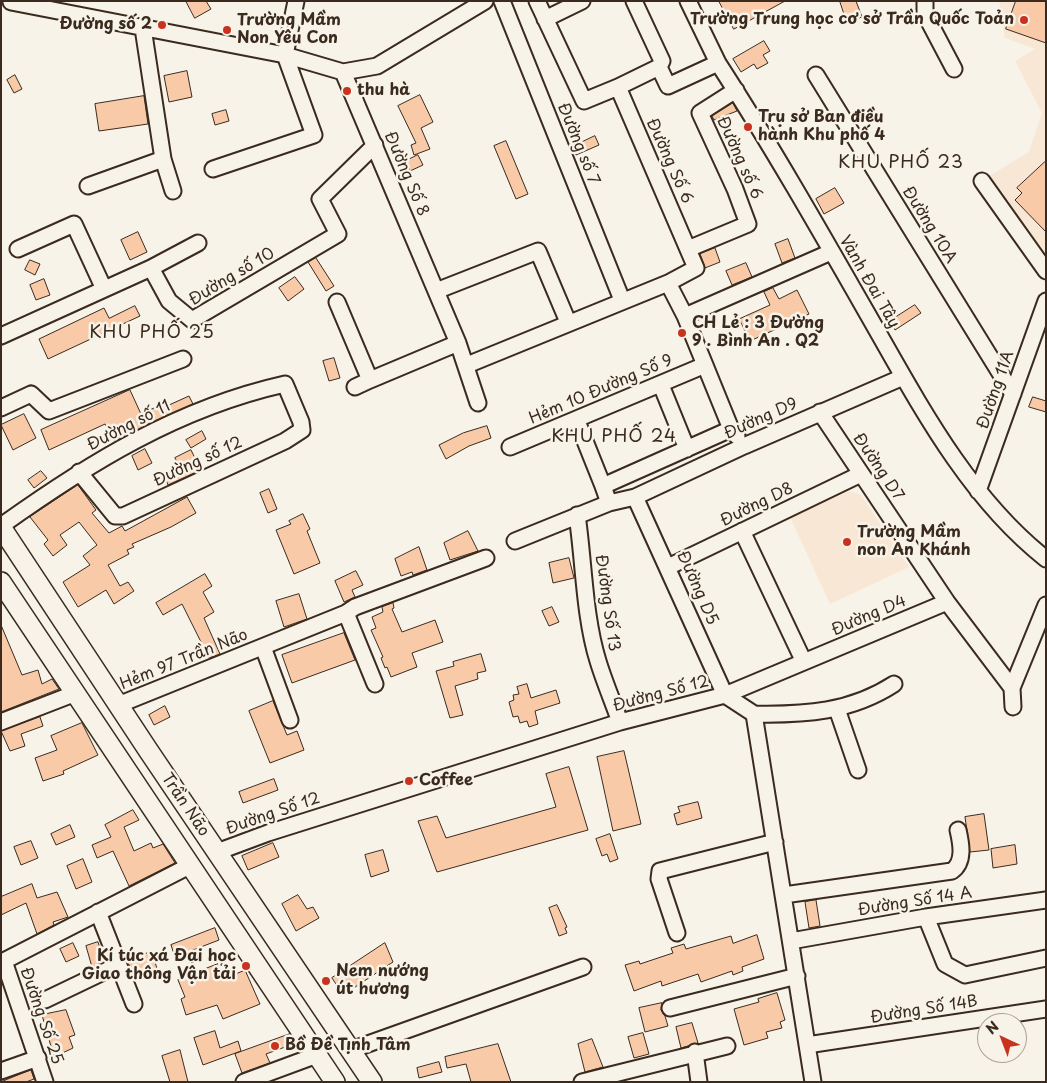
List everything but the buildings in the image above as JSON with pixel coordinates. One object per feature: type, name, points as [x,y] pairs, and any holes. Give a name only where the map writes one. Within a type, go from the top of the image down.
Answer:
[{"type":"main road","name":"Trần Não","points":[[1,527],[148,750],[351,1050],[367,1080]]},
{"type":"main road","name":"Trần Não","points":[[1,582],[334,1082]]},
{"type":"main road","points":[[125,767],[148,750]]},
{"type":"street","points":[[213,168],[314,135],[285,56],[296,1]]},
{"type":"street","points":[[8,3],[285,56],[344,72],[377,66],[485,1]]},
{"type":"street","name":"Đường số 7","points":[[502,1],[622,300]]},
{"type":"street","points":[[537,1],[584,101],[618,88],[658,67],[662,61],[634,1]]},
{"type":"street","points":[[545,19],[582,1]]},
{"type":"street","name":"Vành Đai Tây","points":[[688,1],[718,63],[736,90],[903,377],[978,491],[1008,527],[1046,560]]},
{"type":"street","points":[[925,1],[925,14],[954,69]]},
{"type":"street","points":[[142,28],[163,159],[173,191]]},
{"type":"street","points":[[658,67],[668,86],[718,63]]},
{"type":"street","name":"Đường Số 8","points":[[344,72],[458,343],[478,403]]},
{"type":"street","name":"Đường 10A","points":[[816,75],[1013,394]]},
{"type":"street","name":"Đường Số 6","points":[[618,88],[696,268],[668,283]]},
{"type":"street","name":"Đường số 6","points":[[688,249],[748,224],[736,189],[700,113],[736,90]]},
{"type":"street","name":"Đường số 10","points":[[151,268],[169,301],[192,320],[338,234],[320,199],[375,145]]},
{"type":"street","points":[[88,186],[163,159]]},
{"type":"street","points":[[982,181],[1046,272]]},
{"type":"street","points":[[18,248],[74,224],[104,289]]},
{"type":"street","points":[[1,336],[151,268],[198,243]]},
{"type":"street","points":[[436,291],[538,251],[568,322]]},
{"type":"street","points":[[685,316],[831,252]]},
{"type":"street","points":[[466,365],[622,300],[668,283],[685,316],[732,429],[744,446]]},
{"type":"street","name":"Đường 11A","points":[[978,491],[1046,300]]},
{"type":"street","points":[[337,302],[370,380]]},
{"type":"street","points":[[355,387],[458,343]]},
{"type":"street","points":[[1,408],[32,394],[50,411],[183,358]]},
{"type":"street","name":"Hẻm 10 Đường Số 9","points":[[510,447],[705,365]]},
{"type":"street","name":"Đường D9","points":[[515,541],[609,503],[635,497],[744,446],[903,377]]},
{"type":"street","name":"Đường số 11","points":[[1,527],[80,472],[168,425],[223,400],[286,384]]},
{"type":"street","name":"Đường số 12","points":[[80,472],[115,516],[123,516],[285,441],[302,430],[301,422],[286,384]]},
{"type":"street","points":[[661,385],[687,449]]},
{"type":"street","name":"Đường D7","points":[[820,412],[947,602],[1012,688]]},
{"type":"street","points":[[577,420],[609,503]]},
{"type":"street","points":[[603,486],[732,429]]},
{"type":"street","name":"Đường D8","points":[[668,567],[861,474]]},
{"type":"street","name":"Đường D5","points":[[635,497],[726,695]]},
{"type":"street","name":"Đường Số 13","points":[[577,515],[587,606],[598,660],[620,722]]},
{"type":"street","points":[[742,532],[804,662]]},
{"type":"street","name":"Hẻm 97 Trần Não","points":[[118,705],[346,613],[354,607],[486,558]]},
{"type":"street","name":"Đường D4","points":[[726,695],[947,602]]},
{"type":"street","points":[[1013,707],[1012,688],[1046,605]]},
{"type":"street","points":[[346,613],[375,684]]},
{"type":"street","name":"Hẻm 97 Trần Não","points":[[263,647],[290,720]]},
{"type":"street","points":[[812,1082],[797,976],[754,714],[799,715],[837,710],[875,696],[894,684]]},
{"type":"street","points":[[1,722],[76,693]]},
{"type":"street","name":"Đường Số 12","points":[[217,852],[268,833],[620,722],[726,695],[754,714]]},
{"type":"street","points":[[837,710],[858,770]]},
{"type":"street","points":[[784,895],[952,871],[957,867],[961,855],[958,830]]},
{"type":"street","points":[[677,933],[659,879],[660,871],[775,842]]},
{"type":"street","points":[[23,1043],[4,974],[98,912],[190,865]]},
{"type":"street","name":"Đường Số 14 A","points":[[791,941],[926,917],[1046,900]]},
{"type":"street","points":[[98,912],[134,1004]]},
{"type":"street","points":[[926,917],[945,964],[966,975],[1046,958]]},
{"type":"street","points":[[44,1000],[118,965]]},
{"type":"street","points":[[351,1050],[583,967]]},
{"type":"street","name":"Đường Số 25","points":[[4,974],[38,1058],[45,1082]]},
{"type":"street","points":[[670,1008],[797,976]]},
{"type":"street","name":"Đường Số 14B","points":[[807,1045],[1046,1009]]},
{"type":"street","points":[[582,1082],[695,1052],[726,1046]]},
{"type":"street","points":[[695,1052],[700,1082]]},
{"type":"street","points":[[244,1082],[317,1055]]},
{"type":"street","points":[[1,1071],[38,1058]]},
{"type":"shaded area","points":[[999,1],[1046,1],[1046,257],[989,176],[1029,152],[1042,113],[1015,61],[1035,49],[1005,38]]},
{"type":"shaded area","name":"Trường Mầm non An Khánh","points":[[850,491],[861,495],[909,567],[830,604],[790,517]]},
{"type":"place","name":"Trường Trung học cơ sở Trần Quốc Toản","points":[[1024,20]]},
{"type":"place","name":"Đường số 2","points":[[162,25]]},
{"type":"place","name":"Trường Mầm Non Yêu Con","points":[[227,30]]},
{"type":"place","name":"thu hà","points":[[347,91]]},
{"type":"place","name":"Trụ sở Ban điều hành Khu phố 4","points":[[748,127]]},
{"type":"place","name":"CH Lẻ : 3 Đường 9 . Bình An . Q2","points":[[682,333]]},
{"type":"place","name":"Trường Mầm non An Khánh","points":[[847,542]]},
{"type":"place","name":"Coffee","points":[[409,781]]},
{"type":"place","name":"Kí túc xá Đại học Giao thông Vận tải","points":[[246,966]]},
{"type":"place","name":"Nem nướng út hương","points":[[326,981]]},
{"type":"place","name":"Bồ Đề Tịnh Tâm","points":[[275,1046]]},
{"type":"district","name":"KHU PHỐ 23","points":[[901,163]]},
{"type":"district","name":"KHU PHỐ 25","points":[[152,333]]},
{"type":"district","name":"KHU PHỐ 24","points":[[614,437]]}]
